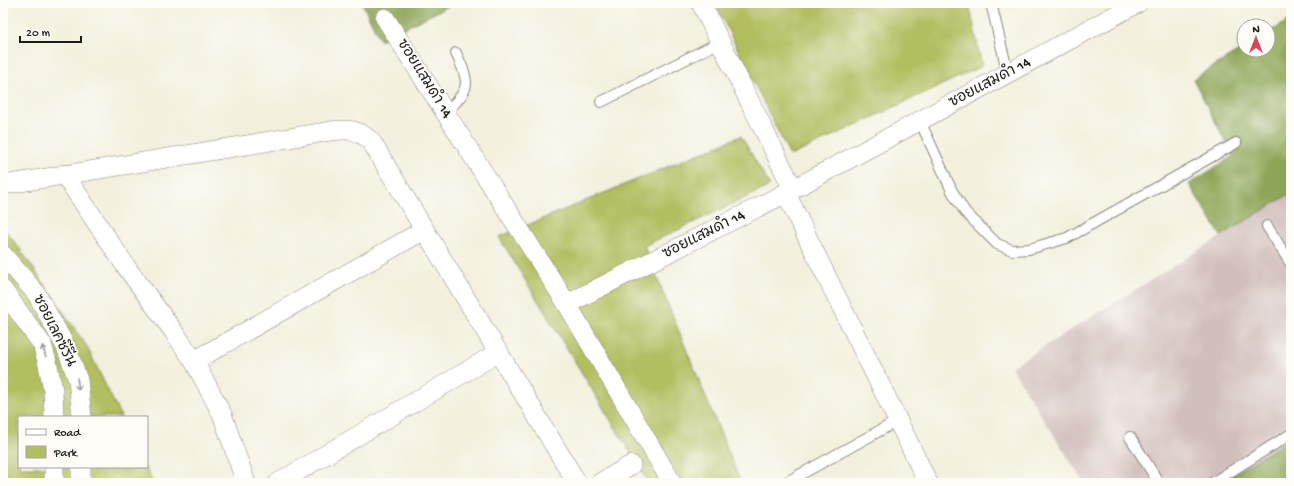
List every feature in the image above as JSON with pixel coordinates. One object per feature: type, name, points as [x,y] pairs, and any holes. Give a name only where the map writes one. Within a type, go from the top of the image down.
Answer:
[{"type":"street","points":[[701,3],[790,191],[817,257],[899,420],[928,483]]},
{"type":"street","name":"ซอยแสมดำ 14","points":[[385,18],[567,304],[790,191],[1138,3]]},
{"type":"street","points":[[3,185],[331,131],[347,130],[361,133],[371,141],[577,483]]},
{"type":"street","points":[[64,174],[194,361],[222,414],[246,483]]},
{"type":"street","points":[[194,361],[424,230]]},
{"type":"street","name":"ซอยเลคซีรีน","points":[[3,255],[36,293],[66,347],[78,380],[82,416]]},
{"type":"street","name":"ซอยเลคซีรีน","points":[[3,290],[42,344],[53,390],[54,416]]},
{"type":"street","points":[[567,304],[672,483]]},
{"type":"street","points":[[278,483],[499,352]]},
{"type":"street","points":[[600,483],[631,465]]},
{"type":"street","points":[[54,468],[54,483]]},
{"type":"street","points":[[81,468],[81,483]]},
{"type":"lane","points":[[991,3],[1008,74]]},
{"type":"lane","points":[[601,102],[720,42]]},
{"type":"lane","points":[[446,114],[463,95],[466,85],[465,74],[456,53]]},
{"type":"lane","points":[[920,120],[952,191],[965,212],[997,244],[1012,250],[1030,249],[1067,238],[1236,143]]},
{"type":"lane","points":[[1267,226],[1291,264]]},
{"type":"lane","points":[[785,483],[899,420]]},
{"type":"lane","points":[[1212,483],[1291,434]]},
{"type":"lane","points":[[1130,437],[1159,483]]},
{"type":"shaded area","points":[[1291,193],[1291,438],[1219,483],[1084,483],[1011,367]]},
{"type":"green space","points":[[362,3],[455,3],[380,40]]},
{"type":"green space","points":[[715,3],[969,3],[982,66],[790,156]]},
{"type":"green space","points":[[1291,19],[1291,193],[1221,236],[1189,184],[1233,156],[1193,79],[1236,53],[1236,58],[1276,58],[1276,28]]},
{"type":"green space","points":[[741,136],[770,186],[644,246],[741,483],[649,483],[499,237]]},
{"type":"green space","points":[[3,228],[20,249],[86,345],[121,416],[18,416],[18,468],[146,468],[153,483],[3,483]]},
{"type":"green space","points":[[1291,438],[1291,470],[1270,483],[1219,483]]},
{"type":"water","points":[[1291,470],[1291,483],[1270,483]]}]
